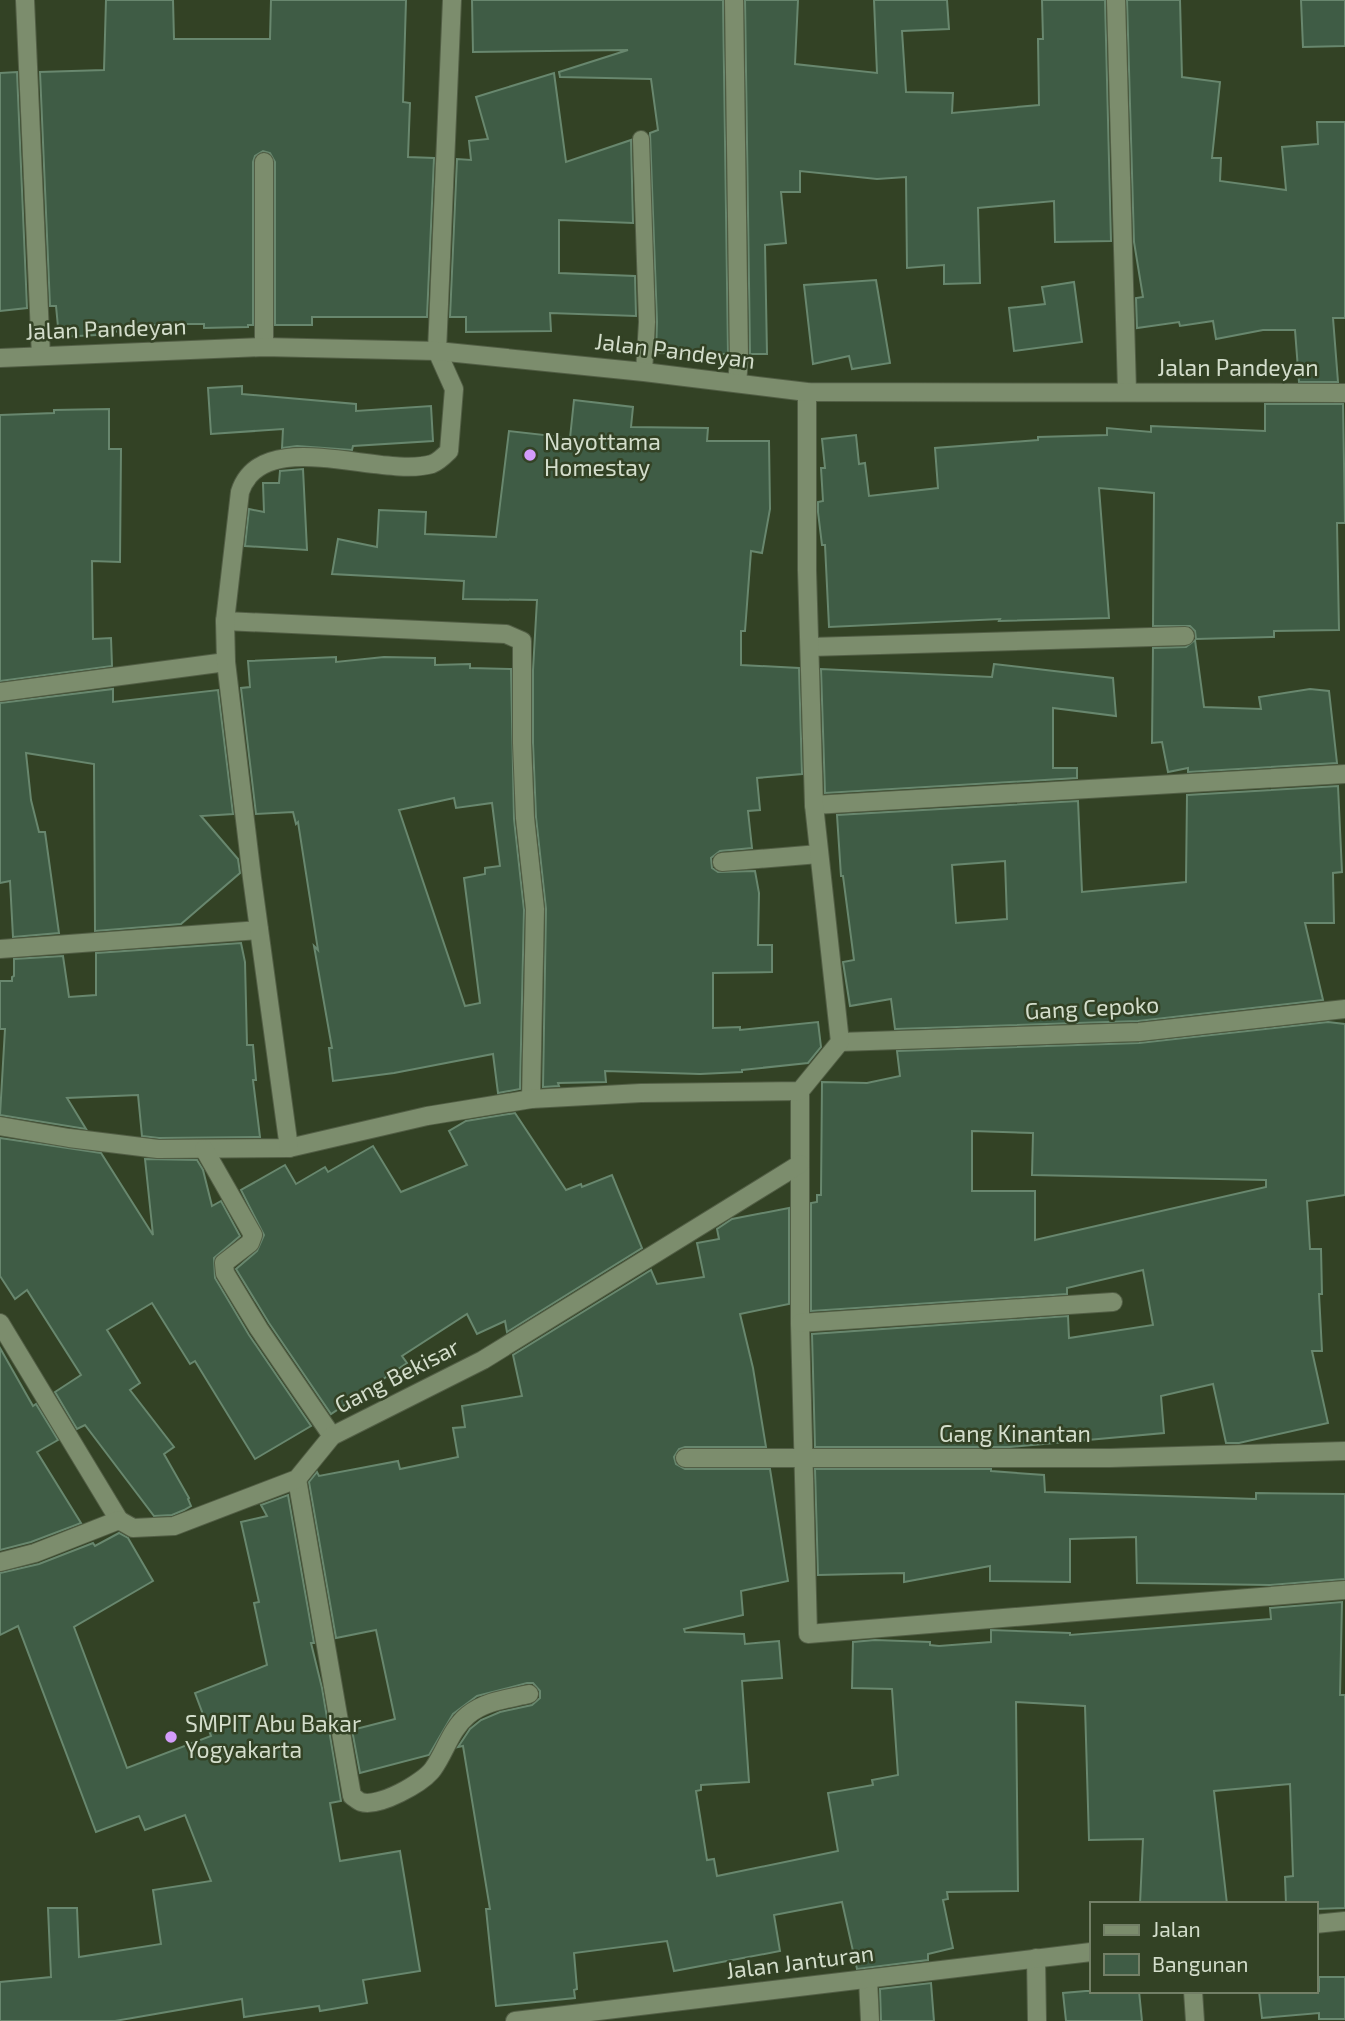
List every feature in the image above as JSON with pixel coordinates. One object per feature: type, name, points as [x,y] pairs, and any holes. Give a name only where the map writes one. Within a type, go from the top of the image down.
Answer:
[{"type":"street","points":[[25,0],[41,356]]},
{"type":"street","points":[[289,1148],[226,662],[226,621],[240,492],[251,470],[277,460],[298,456],[402,468],[434,464],[449,452],[454,390],[437,351],[452,0]]},
{"type":"street","points":[[734,0],[739,360],[737,383]]},
{"type":"street","points":[[1116,0],[1127,391]]},
{"type":"street","points":[[264,162],[264,348]]},
{"type":"street","name":"Jalan Pandeyan","points":[[0,358],[264,348],[437,351],[807,392],[1345,393]]},
{"type":"street","points":[[807,392],[807,570],[814,805],[839,1042],[800,1091],[800,1323],[808,1634],[1345,1590]]},
{"type":"street","points":[[226,621],[506,635],[522,641],[525,818],[535,909],[531,1099]]},
{"type":"street","points":[[810,647],[1185,636]]},
{"type":"street","points":[[0,692],[226,662]]},
{"type":"street","points":[[814,805],[1345,774]]},
{"type":"street","points":[[722,862],[819,853]]},
{"type":"street","points":[[0,948],[259,929]]},
{"type":"street","name":"Gang Cepoko","points":[[839,1042],[1139,1032],[1345,1009]]},
{"type":"street","points":[[0,1126],[145,1148],[289,1148],[427,1116],[531,1099],[641,1093],[800,1091]]},
{"type":"street","points":[[204,1149],[253,1236],[250,1243],[224,1263],[225,1273],[259,1329],[332,1436]]},
{"type":"street","name":"Gang Bekisar","points":[[119,1520],[133,1528],[174,1527],[297,1479],[332,1436],[483,1360],[800,1164]]},
{"type":"street","points":[[800,1323],[1113,1302]]},
{"type":"street","points":[[0,1322],[119,1520],[35,1553],[0,1562]]},
{"type":"street","name":"Gang Kinantan","points":[[685,1458],[1110,1458],[1345,1451]]},
{"type":"street","points":[[297,1479],[352,1796],[363,1803],[377,1802],[420,1782],[433,1769],[453,1730],[467,1715],[483,1704],[528,1694]]},
{"type":"street","points":[[1317,1924],[1345,1921]]},
{"type":"street","name":"Jalan Janturan","points":[[515,2021],[1090,1952]]},
{"type":"street","points":[[1037,1958],[1037,2021]]},
{"type":"street","points":[[868,1979],[870,2021]]},
{"type":"street","points":[[1193,1993],[1195,2021]]},
{"type":"lane","points":[[641,139],[647,322],[644,372]]},
{"type":"building","points":[[106,0],[173,0],[174,39],[270,39],[271,0],[406,0],[403,102],[410,103],[408,157],[434,158],[427,317],[312,317],[312,325],[275,325],[275,162],[270,153],[263,151],[255,156],[253,162],[253,325],[204,328],[204,324],[161,324],[97,335],[59,337],[56,306],[50,306],[40,72],[104,70]]},
{"type":"building","points":[[472,0],[723,0],[728,354],[656,353],[650,133],[658,130],[651,79],[560,77],[559,72],[628,50],[473,52]]},
{"type":"building","points":[[745,0],[798,0],[795,64],[877,73],[874,0],[947,0],[949,29],[902,31],[906,92],[953,93],[952,113],[1039,105],[1038,39],[1043,39],[1042,0],[1105,0],[1111,241],[1055,242],[1054,201],[978,208],[980,283],[944,284],[944,265],[907,268],[906,177],[877,179],[800,171],[800,192],[781,192],[786,243],[765,245],[767,354],[750,354]]},
{"type":"building","points":[[1127,0],[1180,0],[1182,77],[1220,82],[1212,158],[1221,158],[1220,181],[1286,190],[1282,147],[1318,144],[1317,122],[1345,122],[1345,318],[1333,318],[1338,382],[1299,382],[1295,330],[1263,330],[1216,339],[1213,321],[1180,326],[1179,322],[1137,328],[1136,298],[1143,297],[1134,242]]},
{"type":"building","points":[[1301,0],[1345,0],[1345,46],[1303,47]]},
{"type":"building","points":[[17,72],[27,308],[0,311],[0,73]]},
{"type":"building","points":[[554,73],[566,162],[631,140],[633,223],[559,220],[559,273],[635,276],[636,316],[550,313],[551,331],[466,332],[466,317],[450,317],[457,159],[471,160],[469,141],[488,139],[476,97]]},
{"type":"building","points":[[876,280],[890,363],[852,369],[849,356],[813,364],[804,285]]},
{"type":"building","points":[[1074,282],[1082,342],[1014,351],[1009,308],[1045,304],[1042,287]]},
{"type":"building","points":[[242,386],[242,394],[356,404],[356,411],[431,406],[433,441],[353,446],[352,450],[297,446],[282,448],[283,429],[211,434],[208,388]]},
{"type":"building","points":[[574,400],[633,407],[631,427],[708,428],[707,441],[769,441],[770,509],[762,553],[751,551],[745,631],[741,631],[741,665],[799,668],[802,774],[757,778],[760,810],[748,811],[752,848],[720,851],[711,858],[712,868],[718,872],[755,871],[759,893],[758,945],[772,945],[772,972],[713,973],[713,1028],[740,1027],[740,1030],[818,1022],[821,1047],[808,1063],[742,1072],[700,1074],[605,1071],[606,1082],[558,1083],[559,1086],[543,1087],[546,909],[536,817],[533,743],[537,600],[463,599],[464,581],[332,574],[338,539],[377,547],[379,510],[426,512],[425,534],[496,537],[509,431],[570,438]]},
{"type":"building","points":[[1265,404],[1343,404],[1345,523],[1337,523],[1339,630],[1274,631],[1274,637],[1196,639],[1195,631],[1190,626],[1153,626],[1154,493],[1099,488],[1109,618],[999,621],[1000,619],[829,627],[825,545],[822,545],[818,512],[818,502],[823,501],[821,468],[825,468],[822,439],[856,435],[859,464],[865,463],[869,496],[938,488],[935,448],[1038,440],[1038,437],[1107,435],[1107,428],[1151,432],[1151,426],[1265,431]]},
{"type":"building","points":[[109,409],[109,449],[121,449],[120,562],[92,561],[93,639],[111,638],[112,666],[0,681],[0,415]]},
{"type":"building","points":[[303,469],[307,550],[245,546],[249,509],[264,512],[263,483],[279,483],[280,471]]},
{"type":"building","points":[[1195,640],[1204,707],[1261,709],[1259,697],[1310,689],[1329,691],[1337,763],[1188,772],[1188,768],[1168,772],[1162,742],[1152,743],[1153,648],[1186,647]]},
{"type":"building","points":[[336,657],[336,662],[384,657],[435,658],[435,665],[470,664],[470,668],[511,669],[514,819],[524,910],[520,1089],[498,1093],[493,1054],[394,1073],[333,1081],[329,1048],[332,1048],[314,946],[318,950],[298,822],[296,824],[293,812],[256,814],[241,688],[250,687],[248,661]],"holes":[[[454,798],[456,808],[492,803],[500,866],[485,868],[485,874],[464,878],[480,1003],[465,1006],[399,810]]]},
{"type":"building","points":[[994,664],[1113,678],[1116,716],[1053,708],[1053,768],[1077,768],[1077,778],[825,793],[821,669],[992,677]]},
{"type":"building","points":[[113,689],[113,702],[218,690],[233,814],[201,816],[238,859],[240,873],[181,924],[95,931],[94,764],[26,753],[31,800],[39,832],[45,832],[59,933],[13,937],[10,881],[0,883],[0,703]]},
{"type":"building","points":[[1338,786],[1342,872],[1333,873],[1334,923],[1305,923],[1323,1000],[1138,1021],[895,1029],[891,999],[850,1006],[843,962],[854,960],[841,876],[837,815],[1078,801],[1082,892],[1186,882],[1187,795]],"holes":[[[1005,861],[1007,919],[956,923],[952,865]]]},
{"type":"building","points":[[241,943],[245,962],[247,1045],[253,1045],[256,1080],[253,1080],[260,1137],[142,1136],[138,1095],[67,1098],[86,1129],[0,1115],[5,1029],[0,1029],[0,981],[12,981],[14,959],[63,956],[69,997],[96,995],[96,953]]},
{"type":"building","points":[[1328,1022],[1345,1024],[1345,1195],[1307,1201],[1310,1249],[1321,1249],[1322,1294],[1319,1294],[1322,1351],[1312,1351],[1328,1423],[1239,1443],[1226,1443],[1213,1384],[1161,1396],[1164,1433],[1010,1447],[815,1447],[812,1334],[1068,1316],[1069,1338],[1153,1325],[1143,1270],[1067,1288],[1067,1294],[811,1311],[811,1203],[817,1202],[817,1195],[821,1195],[822,1082],[867,1083],[900,1076],[897,1051],[1139,1043]],"holes":[[[972,1131],[1033,1133],[1032,1175],[1266,1180],[1266,1187],[1035,1240],[1035,1191],[972,1191]]]},
{"type":"building","points":[[515,1113],[566,1190],[581,1184],[582,1187],[612,1175],[642,1248],[507,1332],[505,1321],[477,1334],[467,1314],[402,1356],[407,1363],[331,1414],[236,1269],[257,1251],[264,1235],[241,1190],[285,1165],[296,1184],[325,1167],[328,1172],[373,1146],[401,1192],[467,1165],[449,1131],[466,1121]]},
{"type":"building","points":[[0,1138],[101,1153],[153,1235],[145,1159],[197,1160],[203,1170],[212,1206],[221,1201],[240,1236],[214,1258],[215,1278],[249,1335],[311,1426],[255,1459],[195,1361],[190,1364],[152,1303],[107,1330],[140,1383],[130,1390],[174,1447],[164,1454],[189,1498],[191,1506],[184,1510],[172,1515],[154,1516],[85,1425],[77,1429],[55,1392],[81,1375],[27,1290],[15,1299],[0,1276]]},
{"type":"building","points":[[789,1208],[789,1304],[740,1314],[753,1368],[766,1447],[685,1447],[679,1449],[674,1457],[676,1464],[685,1469],[770,1469],[788,1581],[741,1591],[743,1615],[684,1629],[685,1632],[744,1634],[745,1644],[779,1641],[782,1678],[742,1681],[749,1782],[701,1785],[701,1790],[696,1791],[707,1860],[714,1859],[717,1876],[838,1851],[828,1793],[873,1785],[872,1780],[898,1775],[892,1689],[852,1688],[853,1642],[930,1642],[930,1645],[939,1646],[991,1642],[991,1630],[1070,1635],[1271,1619],[1270,1608],[1342,1602],[1340,1695],[1345,1695],[1345,1908],[1317,1909],[1317,1902],[1286,1902],[1285,1877],[1293,1876],[1290,1784],[1214,1791],[1227,1902],[1140,1902],[1143,1839],[1089,1840],[1085,1706],[1016,1702],[1018,1891],[947,1892],[948,1899],[943,1900],[953,1948],[928,1954],[928,1960],[857,1969],[842,1902],[774,1915],[780,1951],[674,1971],[667,1941],[574,1953],[577,1989],[574,1990],[575,1998],[496,2006],[486,1909],[490,1909],[463,1746],[458,1747],[470,1729],[481,1720],[500,1712],[532,1705],[540,1698],[540,1691],[533,1683],[527,1683],[477,1696],[453,1714],[429,1755],[360,1773],[352,1730],[395,1719],[376,1630],[336,1638],[309,1482],[317,1472],[319,1476],[398,1461],[400,1469],[458,1457],[453,1428],[465,1427],[462,1406],[522,1396],[513,1355],[651,1270],[657,1284],[704,1277],[697,1243],[719,1239],[717,1229],[732,1219]]},
{"type":"building","points":[[0,1348],[33,1406],[36,1404],[58,1440],[37,1452],[81,1523],[31,1542],[0,1550]]},
{"type":"building","points":[[815,1469],[991,1469],[1044,1475],[1045,1492],[1256,1499],[1256,1493],[1345,1494],[1345,1579],[1270,1585],[1137,1583],[1136,1537],[1070,1539],[1070,1582],[990,1581],[990,1566],[904,1582],[904,1573],[818,1575]]},
{"type":"building","points":[[288,1495],[314,1643],[311,1643],[322,1688],[341,1801],[330,1803],[340,1861],[400,1851],[420,1971],[363,1980],[367,2003],[320,2011],[319,2006],[244,2017],[242,1999],[115,2021],[0,2021],[0,1982],[51,1977],[48,1908],[77,1908],[79,1957],[161,1944],[153,1890],[211,1881],[185,1815],[145,1830],[139,1816],[96,1832],[18,1626],[0,1635],[0,1573],[39,1564],[93,1543],[95,1546],[119,1533],[128,1538],[153,1581],[74,1627],[127,1768],[211,1736],[195,1693],[267,1665],[254,1603],[259,1602],[241,1522],[267,1516],[261,1505]]},
{"type":"building","points":[[1319,1977],[1345,1977],[1345,2019],[1319,2019],[1319,2013],[1262,2018],[1259,1993],[1319,1991]]},
{"type":"building","points":[[931,1983],[934,2021],[881,2021],[880,1989]]},
{"type":"building","points":[[1063,1993],[1139,1993],[1142,2021],[1066,2021]]},
{"type":"place","name":"Nayottama Homestay","points":[[530,455]]},
{"type":"place","name":"SMPIT Abu Bakar Yogyakarta","points":[[171,1737]]}]
